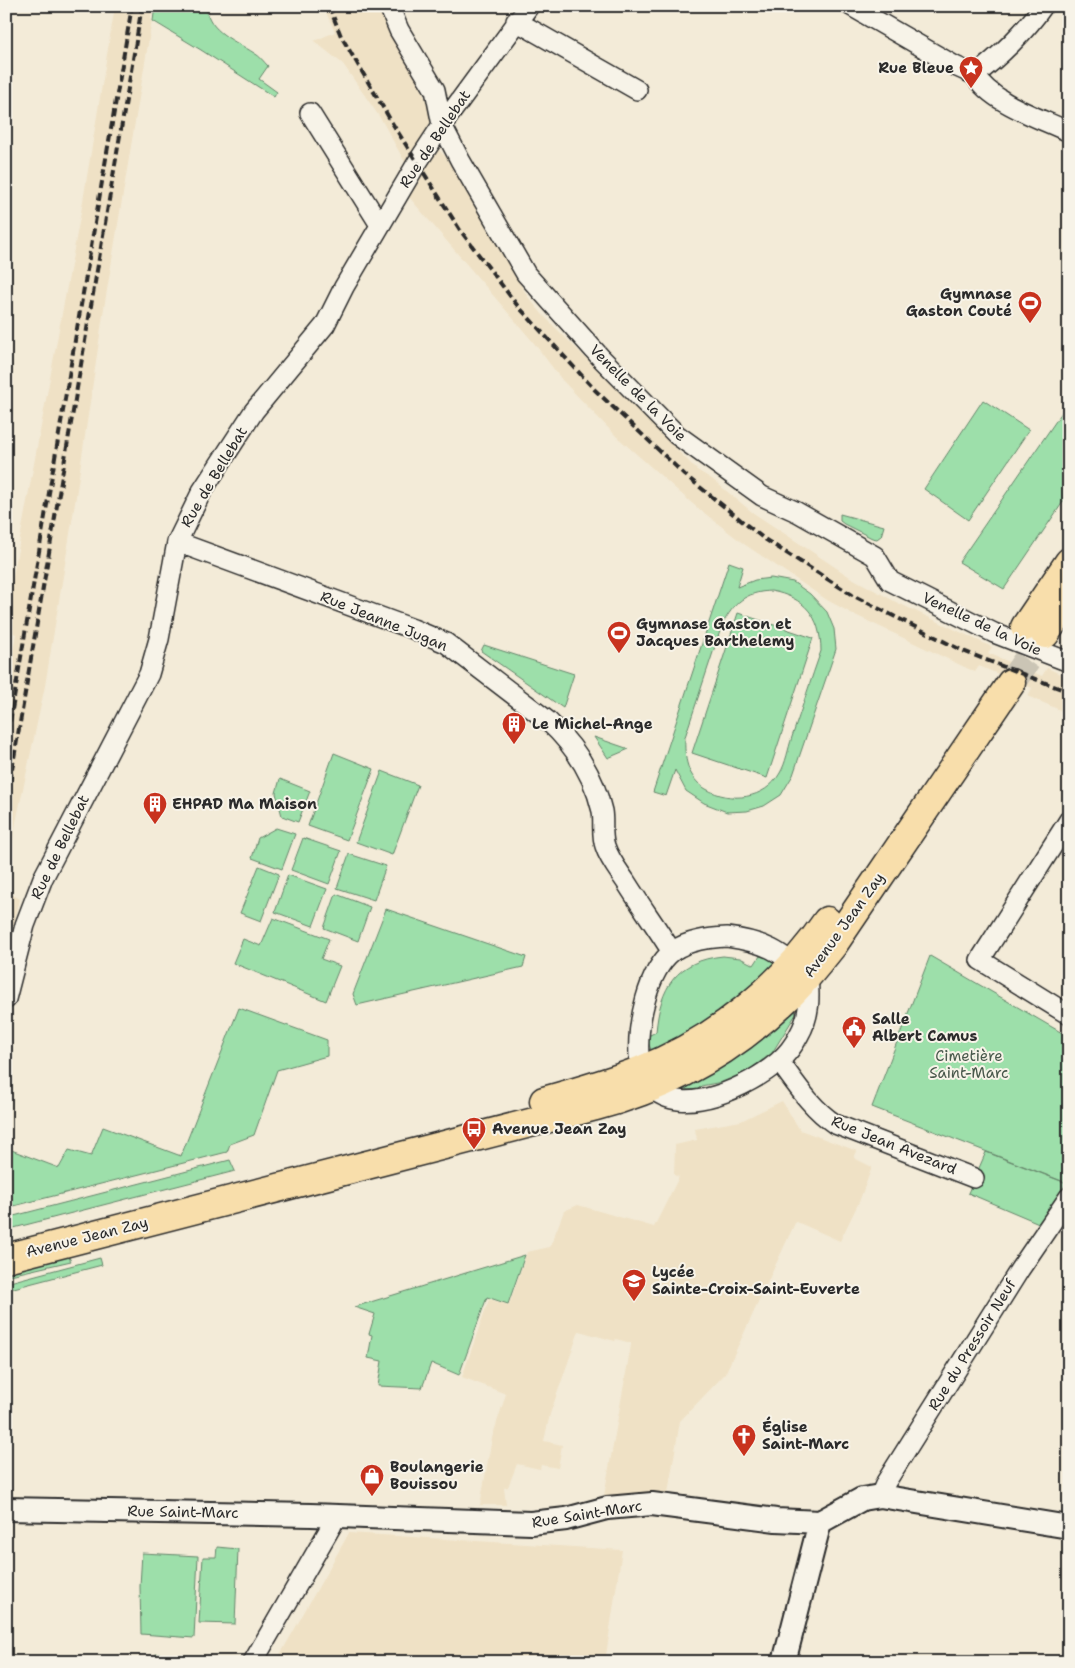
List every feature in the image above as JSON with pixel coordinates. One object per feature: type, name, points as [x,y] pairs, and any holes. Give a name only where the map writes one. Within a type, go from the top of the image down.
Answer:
[{"type":"main road","points":[[1069,562],[1035,631],[1069,599]]},
{"type":"main road","name":"Avenue Jean Zay","points":[[6,1258],[596,1106],[646,1079],[680,1052],[715,1032],[800,970],[818,935],[1003,679]]},
{"type":"main road","name":"Avenue Jean Zay","points":[[6,1238],[234,1182],[600,1085],[646,1079]]},
{"type":"street","name":"Venelle de la Voie","points":[[389,6],[399,30],[435,90],[442,125],[460,160],[526,274],[602,359],[677,435],[762,496],[797,512],[875,556],[890,581],[994,632],[1069,662]]},
{"type":"street","name":"Rue de Bellebat","points":[[6,999],[24,925],[43,878],[149,674],[159,639],[177,542],[202,491],[254,411],[325,325],[344,287],[416,163],[516,21],[529,6]]},
{"type":"street","points":[[851,6],[978,79],[1010,105],[1069,132]]},
{"type":"street","points":[[978,79],[1037,15],[1043,6]]},
{"type":"street","points":[[516,21],[637,90]]},
{"type":"street","points":[[310,113],[380,225]]},
{"type":"street","name":"Rue Jeanne Jugan","points":[[177,542],[413,629],[446,643],[548,721],[562,733],[587,770],[596,789],[602,813],[604,844],[612,860],[672,952]]},
{"type":"street","points":[[1069,820],[980,960],[1069,1015]]},
{"type":"street","points":[[727,937],[748,940],[770,947],[800,970],[810,996],[808,1012],[799,1035],[779,1061],[759,1076],[739,1086],[699,1100],[684,1101],[672,1099],[646,1079],[638,1040],[642,1013],[652,982],[659,968],[672,952],[689,943],[708,938],[727,937]]},
{"type":"street","name":"Rue Jean Avezard","points":[[779,1061],[808,1101],[835,1124],[974,1178]]},
{"type":"street","name":"Rue du Pressoir Neuf","points":[[880,1496],[890,1474],[1020,1269],[1069,1197]]},
{"type":"street","points":[[784,1662],[820,1522],[862,1499],[880,1496],[1069,1527]]},
{"type":"street","name":"Rue Saint-Marc","points":[[6,1509],[332,1516],[531,1523],[566,1519],[607,1508],[652,1504],[776,1520],[820,1522]]},
{"type":"street","points":[[254,1662],[332,1526],[332,1516]]},
{"type":"shaded area","points":[[115,6],[153,6],[152,20],[104,308],[45,686],[16,822],[6,882],[6,685],[16,634],[6,630],[6,614],[83,201]]},
{"type":"shaded area","points":[[323,6],[387,6],[431,116],[428,132],[436,147],[446,157],[528,297],[543,315],[697,470],[712,479],[752,512],[850,577],[896,602],[992,647],[988,653],[1042,676],[1047,668],[1069,678],[1069,714],[1028,696],[1032,688],[979,666],[975,672],[827,600],[744,544],[694,505],[616,436],[562,380],[534,343],[409,197],[417,178],[406,164],[381,119],[343,64],[314,41],[335,32]]},
{"type":"shaded area","points":[[6,891],[20,899],[6,955]]},
{"type":"shaded area","name":"Lycée Sainte-Croix-Saint-Euverte","points":[[782,1101],[800,1130],[857,1151],[854,1158],[872,1167],[859,1202],[840,1241],[797,1222],[795,1223],[725,1374],[680,1421],[668,1493],[604,1496],[631,1343],[616,1339],[615,1341],[579,1331],[550,1414],[544,1441],[562,1445],[558,1468],[541,1465],[540,1469],[517,1464],[508,1487],[504,1488],[506,1505],[480,1505],[492,1438],[506,1394],[462,1377],[489,1299],[509,1305],[527,1252],[550,1247],[564,1211],[578,1205],[654,1227],[679,1177],[674,1175],[675,1145],[697,1140],[695,1129],[741,1121]]},
{"type":"shaded area","points":[[349,1533],[622,1550],[605,1662],[276,1662]]},
{"type":"green space","points":[[155,6],[206,6],[208,15],[217,29],[231,40],[256,54],[268,66],[259,79],[277,92],[274,97],[153,21]]},
{"type":"green space","points":[[983,400],[1029,430],[968,520],[924,489]]},
{"type":"green space","points":[[1069,402],[1069,493],[1004,589],[959,562]]},
{"type":"green space","points":[[840,514],[884,526],[881,536],[877,539],[872,538],[844,524],[840,521]]},
{"type":"green space","points":[[729,562],[743,567],[737,587],[755,580],[771,578],[793,582],[810,594],[827,612],[834,629],[836,649],[793,775],[781,795],[764,806],[747,811],[727,812],[704,803],[686,791],[675,770],[666,796],[653,792]],"holes":[[[771,591],[783,594],[801,603],[814,618],[818,628],[821,651],[785,760],[780,773],[773,782],[756,794],[736,797],[715,793],[706,789],[691,773],[686,759],[685,737],[722,625],[736,605],[747,596]]]},
{"type":"green space","points":[[738,613],[813,638],[767,778],[692,753]]},
{"type":"green space","points":[[484,645],[574,674],[563,708],[481,651]]},
{"type":"green space","points":[[594,737],[629,749],[608,758]]},
{"type":"green space","points":[[334,753],[374,769],[347,840],[308,826]]},
{"type":"green space","points":[[382,771],[418,785],[392,855],[356,842]]},
{"type":"green space","points":[[280,779],[310,791],[298,822],[282,816],[276,793]]},
{"type":"green space","points":[[276,828],[295,834],[282,869],[252,858],[258,838]]},
{"type":"green space","points":[[303,838],[341,851],[329,884],[291,870]]},
{"type":"green space","points":[[349,854],[386,866],[374,900],[337,888]]},
{"type":"green space","points":[[259,866],[279,874],[261,921],[240,913]]},
{"type":"green space","points":[[288,875],[327,889],[313,926],[275,912]]},
{"type":"green space","points":[[336,894],[370,907],[358,941],[324,928]]},
{"type":"green space","points":[[386,909],[526,957],[523,967],[357,1005],[353,994]]},
{"type":"green space","points":[[273,918],[329,939],[321,959],[340,966],[326,1001],[233,963],[243,939],[261,946]]},
{"type":"green space","points":[[723,956],[740,958],[754,965],[760,956],[776,964],[723,1018],[652,1052],[647,1040],[650,1035],[656,1032],[662,1002],[673,979],[682,970],[693,964]]},
{"type":"green space","name":"Cimetière Saint-Marc","points":[[930,956],[1069,1037],[1069,1180],[1067,1183],[872,1107]]},
{"type":"green space","points":[[794,1006],[796,1014],[772,1053],[748,1071],[722,1082],[701,1086],[696,1091],[678,1088]]},
{"type":"green space","points":[[239,1008],[327,1040],[327,1056],[277,1070],[254,1135],[230,1144],[227,1152],[6,1208],[6,1148],[59,1168],[69,1150],[91,1156],[103,1127],[181,1156]]},
{"type":"green space","points":[[986,1152],[1066,1183],[1041,1224],[968,1193]]},
{"type":"green space","points":[[230,1160],[235,1171],[6,1230],[6,1218]]},
{"type":"green space","points":[[66,1252],[71,1261],[6,1276],[6,1267]]},
{"type":"green space","points":[[525,1255],[508,1304],[487,1297],[459,1375],[431,1363],[422,1388],[378,1386],[382,1361],[368,1358],[372,1335],[369,1334],[375,1314],[354,1307]]},
{"type":"green space","points":[[100,1258],[102,1265],[6,1290],[6,1283]]},
{"type":"green space","points":[[217,1547],[238,1549],[235,1624],[199,1623],[203,1557],[216,1557]]},
{"type":"green space","points":[[142,1553],[198,1556],[194,1638],[141,1634],[140,1586]]},
{"type":"green space","points":[[156,1654],[212,1658],[211,1662],[156,1662]]},
{"type":"tunnel","points":[[1011,683],[1045,634]]},
{"type":"railway","points":[[6,745],[132,6]]},
{"type":"railway","points":[[6,805],[142,6]]},
{"type":"railway","points":[[329,6],[341,36],[394,126],[460,230],[517,305],[595,390],[685,475],[763,538],[854,596],[963,651],[1069,692]]},
{"type":"place","name":"Rue Bleue","points":[[971,89]]},
{"type":"place","name":"Gymnase Gaston Couté","points":[[1030,324]]},
{"type":"place","name":"Gymnase Gaston et Jacques Barthelemy","points":[[619,654]]},
{"type":"place","name":"Le Michel-Ange","points":[[514,745]]},
{"type":"place","name":"EHPAD Ma Maison","points":[[155,825]]},
{"type":"place","name":"Salle Albert Camus","points":[[854,1049]]},
{"type":"place","name":"Avenue Jean Zay","points":[[474,1150]]},
{"type":"place","name":"Lycée Sainte-Croix-Saint-Euverte","points":[[634,1302]]},
{"type":"place","name":"Église Saint-Marc","points":[[744,1457]]},
{"type":"place","name":"Boulangerie Bouissou","points":[[372,1497]]}]
